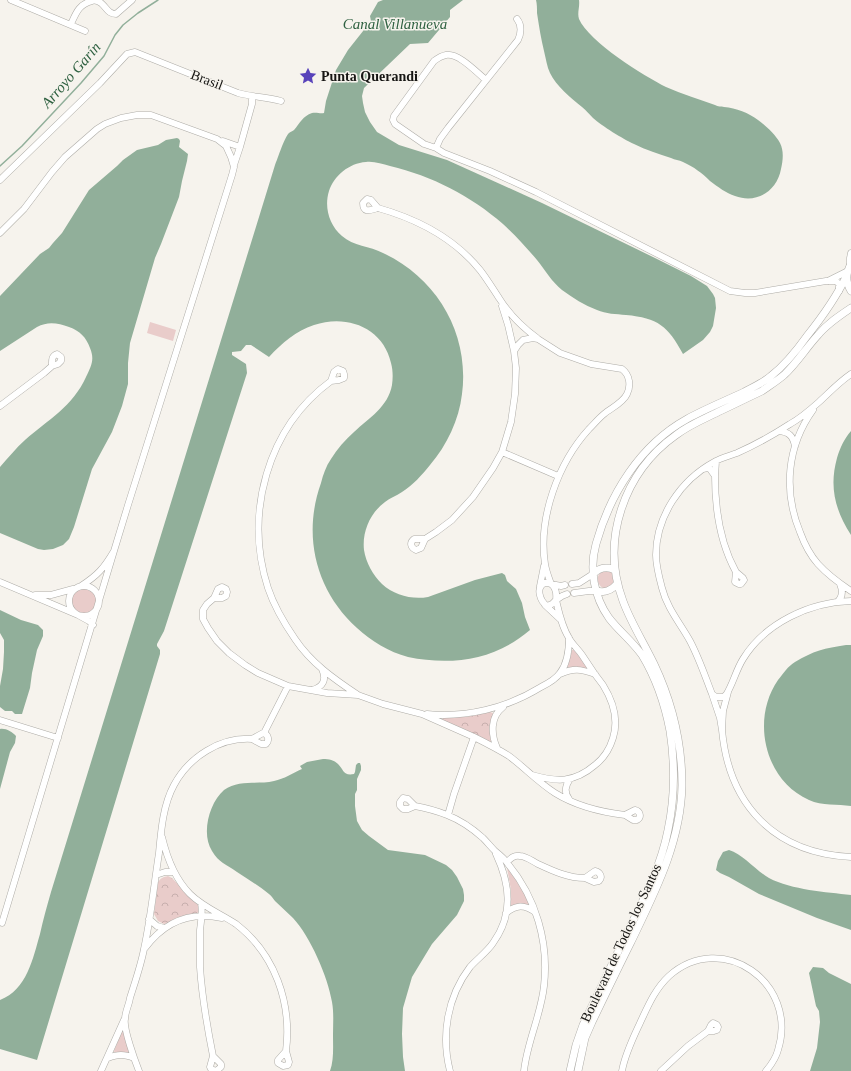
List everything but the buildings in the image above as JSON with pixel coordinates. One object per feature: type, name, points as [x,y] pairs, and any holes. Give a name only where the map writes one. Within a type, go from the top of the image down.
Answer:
[{"type":"street","points":[[11,0],[85,31]]},
{"type":"street","points":[[71,24],[78,9],[83,4],[94,0],[98,1],[109,12],[116,14],[132,0]]},
{"type":"street","points":[[436,148],[440,139],[448,128],[520,37],[520,22],[517,19]]},
{"type":"street","name":"Brasil","points":[[0,180],[128,54],[135,52],[246,95],[281,101]]},
{"type":"street","points":[[486,80],[468,64],[454,56],[447,55],[440,57],[434,61],[394,116],[393,120],[395,124],[424,144],[536,192],[730,291],[754,293],[836,281],[839,288],[838,293]]},
{"type":"street","points":[[1,925],[128,504],[234,167],[252,104],[252,96]]},
{"type":"street","points":[[0,233],[24,209],[59,163],[90,134],[105,124],[128,116],[151,115],[240,147]]},
{"type":"street","points":[[217,139],[226,146],[234,167]]},
{"type":"street","points":[[378,208],[394,212],[430,228],[451,242],[471,259],[481,271],[498,298],[516,320],[538,339],[560,352],[577,359],[591,364],[622,370],[626,372],[628,377],[630,383],[627,396],[604,414],[588,430],[578,443],[558,476],[547,512],[544,546],[545,565],[551,584],[556,593],[556,600],[561,620],[569,644],[565,665],[560,674]]},
{"type":"street","name":"Boulevard de Todos los Santos","points":[[570,1071],[576,1044],[583,1025],[654,875],[668,832],[674,782],[674,765],[670,731],[651,671],[634,645],[608,617],[596,591],[593,574],[594,553],[598,537],[623,481],[655,442],[681,423],[761,383],[773,375],[788,359],[827,310],[838,293],[849,269],[851,253]]},
{"type":"street","points":[[826,282],[849,269]]},
{"type":"street","points":[[849,269],[848,286],[851,291]]},
{"type":"street","points":[[425,539],[452,520],[473,497],[502,452],[511,422],[515,401],[516,382],[514,351],[507,320],[498,298]]},
{"type":"street","name":"Boulevard de Todos los Santos","points":[[578,1071],[585,1038],[660,881],[675,833],[682,787],[680,748],[671,706],[654,662],[631,621],[622,601],[617,584],[614,558],[615,536],[621,509],[634,479],[643,466],[664,444],[695,423],[772,385],[785,374],[828,325],[851,308]]},
{"type":"street","points":[[514,351],[523,340],[533,338],[538,339]]},
{"type":"street","points":[[0,406],[52,366]]},
{"type":"street","points":[[851,374],[839,382],[801,418],[737,453],[716,461],[703,469],[682,488],[675,497],[663,519],[656,554],[659,577],[665,600],[692,646],[712,694],[720,718],[726,761],[738,792],[746,804],[763,823],[786,840],[800,847],[814,851],[851,857]]},
{"type":"street","points":[[331,381],[311,398],[284,432],[268,470],[262,490],[258,533],[263,569],[268,589],[285,624],[307,654],[322,669],[358,695]]},
{"type":"street","points":[[819,402],[800,432],[795,446],[791,464],[791,503],[797,524],[807,548],[818,563],[840,584],[851,591]]},
{"type":"street","points":[[791,424],[796,424],[800,432]]},
{"type":"street","points":[[779,431],[789,434],[793,438],[795,446]]},
{"type":"street","points":[[502,452],[558,476]]},
{"type":"street","points":[[716,461],[716,503],[719,524],[724,544],[736,572]]},
{"type":"street","points":[[703,469],[710,469],[715,476]]},
{"type":"street","points":[[24,592],[35,595],[46,595],[62,593],[81,586],[99,572],[114,551]]},
{"type":"street","points":[[545,565],[539,588],[541,598],[545,605],[561,620]]},
{"type":"street","points":[[539,588],[545,583],[561,586],[579,583],[603,568],[615,570]]},
{"type":"street","points":[[0,582],[78,615],[90,621],[92,625]]},
{"type":"street","points":[[579,583],[581,592]]},
{"type":"street","points":[[545,605],[549,606],[562,596],[571,593],[596,591],[606,592],[614,588],[617,584]]},
{"type":"street","points":[[836,602],[841,597],[842,593],[840,584]]},
{"type":"street","points":[[74,589],[71,592],[68,601],[71,610],[78,615],[88,615],[96,610],[99,601],[98,596],[91,588],[81,586]]},
{"type":"street","points":[[214,598],[204,607],[202,614],[208,628],[217,641],[229,652],[258,673],[288,686],[311,691],[358,695],[384,704],[422,714],[497,748],[545,786],[570,801],[600,811],[624,814]]},
{"type":"street","points":[[722,730],[723,711],[728,692],[736,671],[752,646],[777,624],[794,615],[819,606],[836,602],[851,601]]},
{"type":"street","points":[[568,638],[582,654],[602,684],[613,705],[616,722],[612,744],[606,754],[590,770],[570,780],[566,784],[566,795],[570,801]]},
{"type":"street","points":[[311,691],[318,688],[322,684],[324,674],[322,669]]},
{"type":"street","points":[[422,714],[434,715],[471,713],[493,708],[527,695],[560,674],[570,670],[584,670],[594,674]]},
{"type":"street","points":[[252,739],[259,734],[264,733],[288,686]]},
{"type":"street","points":[[712,694],[720,698],[728,692]]},
{"type":"street","points":[[497,748],[493,740],[492,725],[499,710],[506,704]]},
{"type":"street","points":[[0,720],[58,738]]},
{"type":"street","points":[[101,1071],[124,1020],[144,949],[161,834],[168,798],[173,786],[189,764],[212,748],[222,743],[242,738],[252,739],[264,744],[268,739],[264,733]]},
{"type":"street","points":[[448,815],[474,737]]},
{"type":"street","points":[[532,775],[547,779],[570,780]]},
{"type":"street","points":[[415,806],[448,815],[470,828],[483,838],[507,862],[518,876],[536,912],[545,953],[544,984],[540,1010],[527,1053],[524,1071]]},
{"type":"street","points":[[161,834],[174,872],[186,890],[201,902],[228,919],[248,935],[266,958],[276,976],[286,1009],[288,1024],[286,1051]]},
{"type":"street","points":[[450,1071],[447,1056],[446,1026],[452,1000],[470,968],[493,943],[503,925],[506,913],[508,893],[506,879],[503,868],[494,850]]},
{"type":"street","points":[[507,862],[512,857],[520,855],[558,873],[585,878]]},
{"type":"street","points":[[156,875],[165,872],[174,872]]},
{"type":"street","points":[[201,902],[202,916],[200,936],[202,985],[213,1056]]},
{"type":"street","points":[[506,913],[512,908],[518,906],[530,908],[536,912]]},
{"type":"street","points":[[144,949],[160,931],[179,919],[188,917],[214,916],[228,919]]},
{"type":"street","points":[[149,919],[157,926],[164,928]]},
{"type":"street","points":[[622,1071],[628,1049],[654,996],[663,982],[677,970],[687,965],[700,960],[714,959],[731,961],[751,970],[766,983],[776,999],[781,1022],[780,1040],[778,1051],[766,1071]]},
{"type":"street","points":[[124,1020],[139,1071]]},
{"type":"street","points":[[661,1071],[688,1046],[708,1031]]},
{"type":"street","points":[[108,1058],[121,1054],[134,1058]]},
{"type":"green space","points":[[150,322],[176,330],[173,341],[147,333]]},
{"type":"green space","points":[[602,571],[611,571],[614,580],[610,586],[605,589],[600,586],[598,581],[598,576]]},
{"type":"green space","points":[[84,589],[93,593],[97,602],[93,611],[84,615],[75,611],[71,602],[75,593]]},
{"type":"green space","points":[[575,649],[589,667],[586,669],[567,669],[572,650]]},
{"type":"green space","points":[[490,712],[493,713],[490,728],[491,743],[442,720],[445,717],[465,717]]},
{"type":"green space","points":[[507,868],[521,885],[530,905],[511,906],[511,890]]},
{"type":"green space","points":[[168,876],[172,878],[198,905],[199,912],[164,924],[158,921],[154,914],[158,882],[162,878]]},
{"type":"green space","points":[[122,1031],[125,1031],[129,1053],[115,1054],[114,1051]]},
{"type":"water","name":"Canal Villanueva","points":[[383,0],[463,0],[450,10],[450,17],[428,43],[410,44],[364,88],[362,96],[365,112],[377,132],[399,145],[447,160],[542,203],[691,276],[707,286],[715,298],[716,308],[713,326],[703,340],[683,354],[678,344],[667,330],[654,321],[637,316],[611,314],[600,311],[583,304],[566,293],[555,283],[537,260],[503,224],[478,205],[450,188],[406,170],[372,162],[354,165],[338,175],[331,185],[327,203],[327,209],[334,227],[342,236],[351,242],[383,253],[402,264],[419,277],[434,293],[446,310],[455,330],[461,350],[463,372],[462,394],[458,413],[447,441],[442,449],[417,480],[380,506],[368,523],[364,536],[364,550],[368,564],[376,577],[387,588],[398,594],[416,598],[428,597],[475,580],[502,573],[505,575],[507,581],[516,589],[530,630],[517,640],[488,654],[472,658],[441,661],[408,657],[394,652],[374,642],[357,628],[331,597],[316,562],[313,542],[315,503],[329,462],[344,441],[377,412],[390,393],[392,385],[392,371],[387,351],[380,340],[372,332],[362,326],[338,321],[314,325],[295,334],[284,342],[269,357],[251,345],[246,345],[241,351],[232,352],[232,355],[246,364],[247,373],[164,631],[157,644],[160,654],[37,1060],[0,1049],[0,1000],[17,989],[28,972],[31,963],[51,892],[283,143],[289,133],[294,130],[306,116],[312,113],[324,113],[326,101],[336,70],[348,50],[371,21],[370,16],[378,2]]},
{"type":"water","points":[[536,0],[579,0],[578,17],[585,28],[605,48],[631,67],[666,87],[717,106],[742,111],[758,120],[776,136],[782,149],[782,166],[775,184],[765,194],[758,197],[743,198],[735,196],[719,188],[698,170],[682,161],[652,152],[629,142],[593,118],[585,109],[564,92],[550,73],[547,66],[541,37]]},
{"type":"water","points":[[177,138],[180,141],[179,147],[188,154],[187,161],[179,197],[155,258],[130,343],[128,384],[122,406],[112,432],[92,469],[69,539],[63,545],[53,549],[38,549],[0,533],[0,467],[22,443],[59,412],[74,396],[81,387],[89,370],[92,363],[92,356],[87,341],[82,335],[69,327],[53,323],[37,327],[0,351],[0,296],[40,254],[49,248],[62,233],[89,190],[123,160],[137,150],[158,145],[166,140]]},
{"type":"water","points":[[851,431],[851,535],[845,526],[837,507],[834,479],[839,451],[844,440]]},
{"type":"water","points":[[0,610],[21,620],[38,625],[43,630],[43,636],[37,650],[30,688],[22,714],[15,714],[12,711],[5,711],[0,707],[0,686],[3,669],[4,640],[0,633]]},
{"type":"water","points":[[851,645],[851,806],[814,802],[794,791],[781,778],[772,764],[766,747],[764,730],[765,712],[770,696],[778,680],[788,668],[801,658],[825,649]]},
{"type":"water","points":[[0,729],[9,731],[16,736],[0,789]]},
{"type":"water","points":[[323,759],[335,762],[344,772],[348,774],[354,774],[356,765],[360,763],[361,770],[357,779],[355,806],[357,821],[362,830],[388,850],[425,855],[446,865],[457,877],[463,889],[464,901],[457,915],[432,944],[412,977],[403,1008],[402,1034],[405,1071],[330,1071],[333,1053],[333,1006],[327,981],[312,946],[306,935],[293,918],[271,896],[220,861],[212,851],[209,844],[207,836],[208,819],[214,803],[224,790],[242,783],[278,780],[302,769],[300,766],[307,762]]},
{"type":"water","points":[[729,850],[739,855],[764,875],[778,882],[809,890],[851,895],[851,930],[817,918],[759,894],[720,873],[716,870],[718,861],[723,852]]},
{"type":"water","points":[[813,967],[823,968],[829,973],[851,984],[851,1071],[810,1071],[817,1048],[820,1022],[819,1011],[816,1006],[809,973]]},
{"type":"waterway","name":"Arroyo Garín","points":[[0,166],[22,146],[81,83],[104,56],[115,35],[123,25],[158,0]]},
{"type":"place","name":"Punta Querandi","points":[[308,76]]}]
